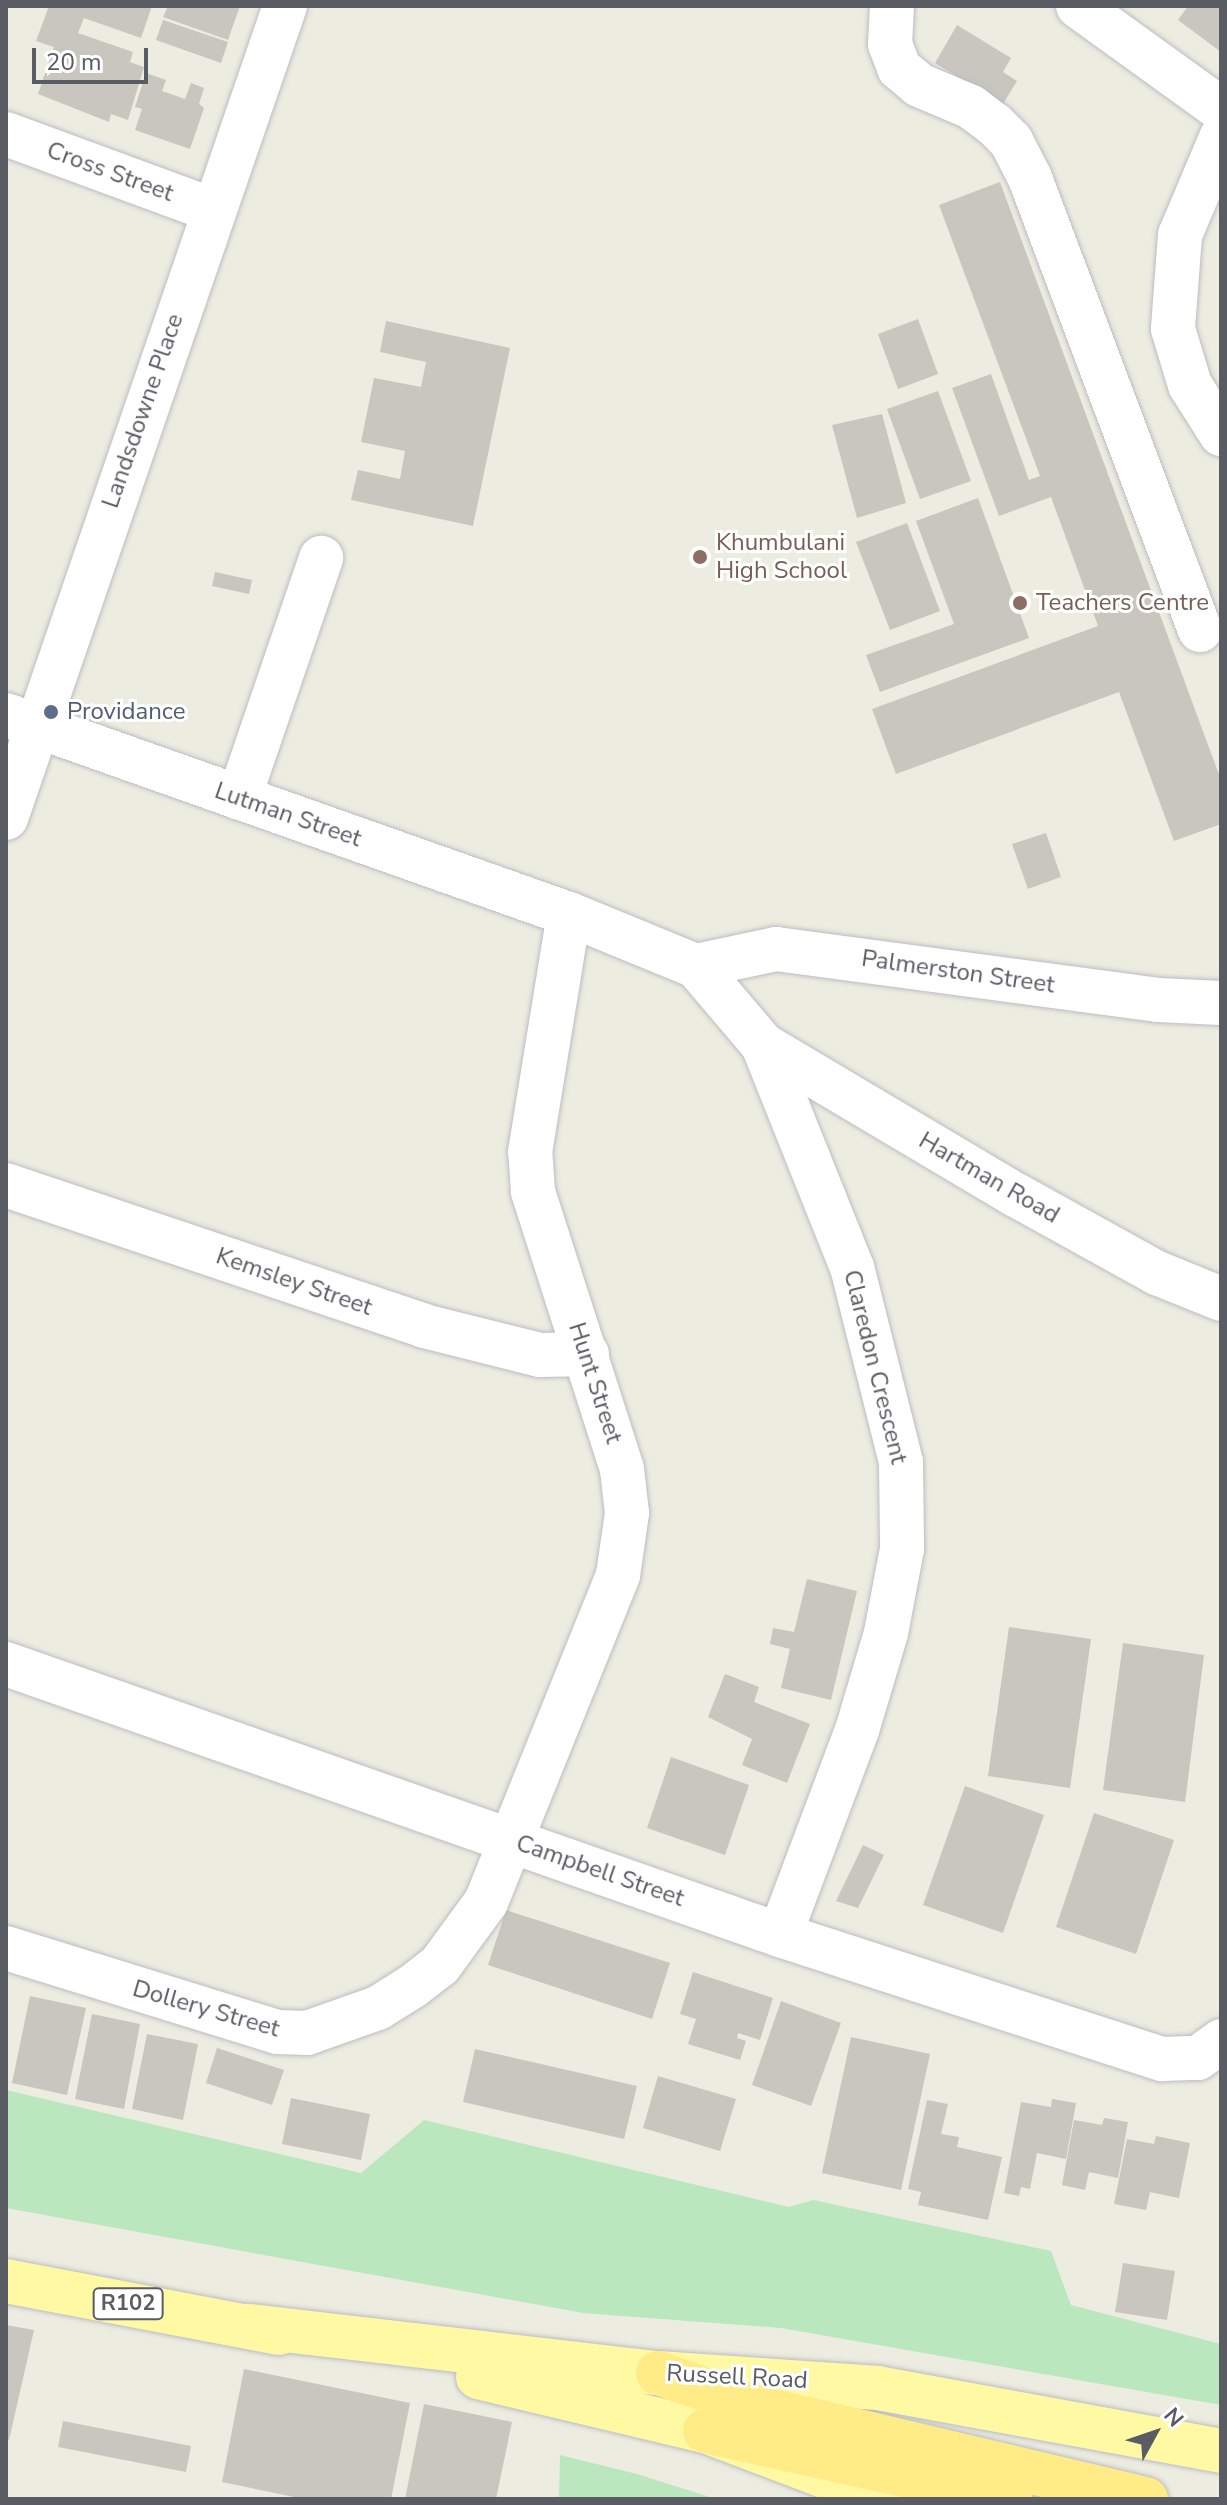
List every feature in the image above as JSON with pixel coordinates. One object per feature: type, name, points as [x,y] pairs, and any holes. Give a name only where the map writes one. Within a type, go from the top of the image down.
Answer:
[{"type":"highway","points":[[658,2373],[752,2406],[1146,2499]]},
{"type":"highway","points":[[705,2431],[1011,2499]]},
{"type":"main road","name":"Russell Road","points":[[6,2281],[249,2326],[705,2431],[867,2494]]},
{"type":"main road","name":"Russell Road","points":[[249,2326],[658,2373],[878,2388],[1221,2451]]},
{"type":"street","name":"Landsdowne Place","points":[[6,818],[20,720],[213,210],[285,6]]},
{"type":"street","points":[[892,6],[890,44],[899,68],[919,85],[971,107],[995,125],[1011,141],[1030,178],[1200,630]]},
{"type":"street","points":[[1078,6],[1221,109]]},
{"type":"street","name":"Cross Street","points":[[6,134],[213,210]]},
{"type":"street","points":[[1221,138],[1180,235],[1173,329],[1190,385],[1221,434]]},
{"type":"street","points":[[239,798],[321,558]]},
{"type":"street","name":"Lutman Street","points":[[20,720],[569,914],[696,966]]},
{"type":"street","name":"Hunt Street","points":[[514,1841],[618,1575],[627,1513],[622,1469],[587,1354],[550,1254],[533,1191],[530,1152],[569,914]]},
{"type":"street","name":"Palmerston Street","points":[[696,966],[776,949],[1158,1000],[1221,1003]]},
{"type":"street","name":"Claredon Crescent","points":[[696,966],[763,1045],[852,1267],[901,1462],[902,1549],[886,1633],[857,1730],[780,1935]]},
{"type":"street","name":"Hartman Road","points":[[763,1045],[1029,1202],[1157,1273],[1221,1299]]},
{"type":"street","name":"Kemsley Street","points":[[6,1185],[479,1343],[540,1355],[587,1354]]},
{"type":"street","name":"Campbell Street","points":[[6,1664],[780,1935],[1162,2059],[1210,2050]]},
{"type":"street","name":"Dollery Street","points":[[6,1948],[277,2032],[307,2033],[378,2008],[440,1965],[486,1902],[514,1841]]},
{"type":"green space","points":[[6,2090],[361,2173],[424,2120],[789,2207],[813,2200],[1051,2251],[1071,2305],[1221,2344],[1221,2405],[781,2328],[583,2313],[6,2208]]},
{"type":"green space","points":[[560,2455],[637,2474],[716,2499],[559,2499]]},
{"type":"building","points":[[49,6],[152,6],[141,38],[84,18],[78,33],[133,52],[130,62],[144,67],[128,120],[111,114],[109,122],[38,94],[54,47],[36,41]]},
{"type":"building","points":[[168,6],[240,6],[228,40],[163,17]]},
{"type":"building","points":[[1188,6],[1221,6],[1221,52],[1178,20]]},
{"type":"building","points":[[163,20],[228,42],[221,63],[156,40]]},
{"type":"building","points":[[957,25],[1011,58],[1003,72],[1017,81],[1003,104],[935,63]]},
{"type":"building","points":[[146,73],[166,80],[162,91],[185,99],[191,83],[204,88],[199,104],[204,108],[190,149],[135,130],[142,109],[135,107]]},
{"type":"building","points":[[1000,182],[1221,780],[1221,824],[1174,841],[1119,692],[896,774],[872,709],[1098,626],[1051,497],[999,516],[952,388],[991,374],[1029,480],[1040,476],[939,205]]},
{"type":"building","points":[[918,319],[938,374],[898,389],[878,334]]},
{"type":"building","points":[[386,321],[510,348],[473,526],[351,500],[358,470],[400,479],[405,451],[361,442],[374,378],[421,387],[426,362],[380,352]]},
{"type":"building","points":[[938,391],[971,481],[920,499],[887,409]]},
{"type":"building","points":[[882,414],[906,503],[857,518],[832,425]]},
{"type":"building","points":[[978,498],[1029,638],[880,692],[866,655],[954,624],[916,521]]},
{"type":"building","points":[[907,523],[940,611],[890,630],[856,542]]},
{"type":"building","points":[[215,572],[252,580],[249,594],[212,586]]},
{"type":"building","points":[[1046,833],[1061,877],[1028,889],[1012,844]]},
{"type":"building","points":[[807,1579],[857,1591],[831,1700],[781,1688],[790,1649],[770,1644],[773,1628],[794,1632]]},
{"type":"building","points":[[1009,1627],[1091,1639],[1070,1788],[988,1776]]},
{"type":"building","points":[[1123,1643],[1204,1655],[1185,1802],[1103,1790]]},
{"type":"building","points":[[725,1674],[759,1687],[754,1702],[810,1724],[787,1783],[742,1765],[752,1739],[708,1717]]},
{"type":"building","points":[[671,1757],[749,1785],[725,1855],[647,1828]]},
{"type":"building","points":[[965,1786],[1044,1815],[1003,1933],[923,1905]]},
{"type":"building","points":[[1094,1813],[1174,1840],[1136,1954],[1056,1927]]},
{"type":"building","points":[[863,1845],[884,1855],[858,1908],[836,1901]]},
{"type":"building","points":[[506,1910],[670,1963],[652,2019],[488,1965]]},
{"type":"building","points":[[693,1972],[773,1998],[760,2040],[738,2033],[737,2038],[746,2041],[740,2060],[688,2044],[696,2019],[680,2014]]},
{"type":"building","points":[[30,1996],[86,2008],[67,2095],[12,2083]]},
{"type":"building","points":[[781,2001],[841,2023],[811,2106],[752,2085]]},
{"type":"building","points":[[92,2014],[140,2024],[124,2109],[75,2099]]},
{"type":"building","points":[[147,2034],[198,2044],[183,2120],[132,2109]]},
{"type":"building","points":[[851,2037],[930,2054],[901,2190],[822,2173]]},
{"type":"building","points":[[217,2048],[284,2070],[272,2105],[206,2083]]},
{"type":"building","points":[[475,2049],[637,2086],[624,2139],[463,2102]]},
{"type":"building","points":[[658,2076],[736,2099],[720,2151],[643,2128]]},
{"type":"building","points":[[291,2098],[370,2114],[361,2160],[282,2144]]},
{"type":"building","points":[[1052,2099],[1076,2103],[1066,2159],[1037,2153],[1030,2189],[1021,2187],[1019,2196],[1004,2193],[1021,2102],[1051,2107]]},
{"type":"building","points":[[927,2100],[948,2104],[941,2134],[959,2137],[957,2147],[1002,2157],[988,2220],[918,2205],[921,2192],[908,2189]]},
{"type":"building","points":[[1104,2118],[1128,2122],[1118,2178],[1089,2172],[1085,2190],[1062,2185],[1074,2120],[1102,2125]]},
{"type":"building","points":[[1156,2136],[1190,2143],[1179,2198],[1150,2192],[1146,2210],[1114,2204],[1127,2139],[1154,2144]]},
{"type":"building","points":[[1123,2263],[1175,2271],[1167,2320],[1115,2312]]},
{"type":"building","points":[[6,2325],[34,2330],[9,2440],[6,2439]]},
{"type":"building","points":[[244,2369],[410,2403],[391,2499],[304,2499],[222,2482]]},
{"type":"building","points":[[424,2404],[512,2422],[496,2499],[405,2499]]},
{"type":"building","points":[[63,2421],[191,2446],[186,2472],[58,2447]]},
{"type":"place","name":"Khumbulani High School","points":[[700,557]]},
{"type":"place","name":"Teachers Centre","points":[[1020,603]]},
{"type":"place","name":"Providance","points":[[51,712]]}]
